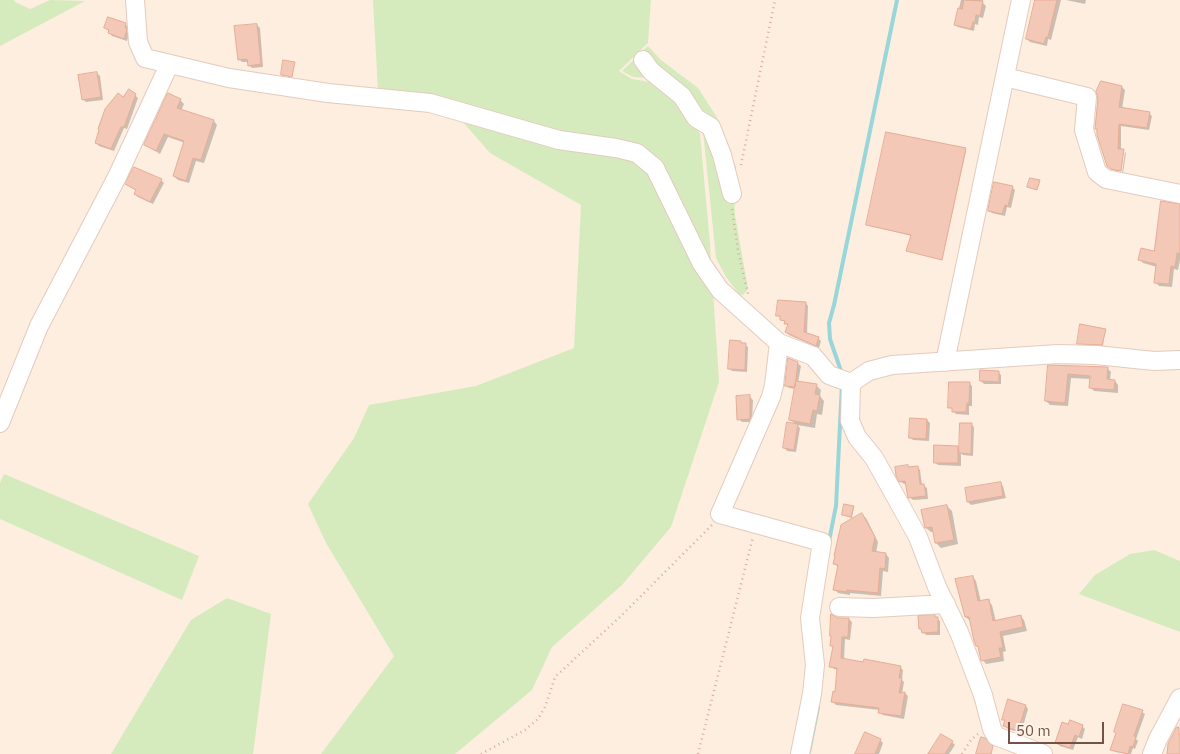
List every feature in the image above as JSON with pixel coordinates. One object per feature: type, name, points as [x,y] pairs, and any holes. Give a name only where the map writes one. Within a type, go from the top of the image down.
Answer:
[{"type":"street","points":[[135,0],[138,42],[145,58],[229,78],[328,93],[430,103],[559,140],[637,153],[655,168],[702,264],[720,290],[779,343],[813,356],[829,375],[851,384]]},
{"type":"street","points":[[945,362],[1021,0]]},
{"type":"street","points":[[642,60],[651,71],[682,96],[696,118],[711,127],[724,162],[732,194]]},
{"type":"street","points":[[0,423],[39,326],[117,177],[169,65]]},
{"type":"street","points":[[1005,77],[1087,97],[1084,130],[1097,172],[1106,179],[1180,194]]},
{"type":"street","points":[[779,343],[771,397],[720,514],[822,542],[810,618],[815,665],[809,712],[800,754]]},
{"type":"street","points":[[851,384],[869,371],[892,365],[1058,354],[1096,355],[1154,361],[1180,360]]},
{"type":"street","points":[[851,384],[850,420],[853,429],[874,458],[918,537],[937,587],[959,632],[984,695],[992,729],[996,736],[1043,754]]},
{"type":"street","points":[[839,607],[874,608],[946,604]]},
{"type":"street","points":[[1152,754],[1180,698]]},
{"type":"path","points":[[740,171],[775,0]]},
{"type":"path","points":[[732,194],[733,222],[744,284],[751,304],[751,318]]},
{"type":"path","points":[[480,754],[525,730],[538,720],[555,677],[621,616],[713,524],[720,514]]},
{"type":"path","points":[[698,754],[756,525]]},
{"type":"path","points":[[962,754],[976,734],[992,729]]},
{"type":"green space","points":[[0,0],[14,0],[30,9],[50,0],[85,1],[0,46]]},
{"type":"green space","points":[[373,0],[651,0],[648,43],[619,71],[632,79],[650,82],[672,94],[700,134],[710,244],[719,382],[671,527],[622,585],[552,647],[532,690],[455,754],[321,754],[394,656],[326,543],[308,504],[354,438],[369,405],[476,386],[574,348],[581,205],[490,153],[442,98],[378,91]]},
{"type":"green space","points":[[648,46],[661,60],[698,88],[718,119],[736,167],[735,215],[748,289],[743,295],[739,294],[726,277],[716,258],[703,131],[684,105],[650,78],[633,77],[622,71]]},
{"type":"green space","points":[[4,474],[199,556],[182,600],[0,519],[0,483]]},
{"type":"green space","points":[[1154,550],[1180,561],[1180,632],[1079,594],[1095,575],[1130,554]]},
{"type":"green space","points":[[227,598],[271,614],[253,754],[111,754],[191,620]]},
{"type":"building","points":[[964,0],[983,1],[980,16],[976,15],[971,29],[954,25],[958,8],[962,9]]},
{"type":"building","points":[[1035,0],[1057,0],[1048,37],[1046,37],[1044,44],[1026,39]]},
{"type":"building","points":[[108,17],[126,23],[125,27],[127,30],[124,39],[108,33],[109,30],[104,28]]},
{"type":"building","points":[[257,24],[261,64],[248,66],[247,59],[238,60],[234,26]]},
{"type":"building","points":[[283,60],[295,62],[292,77],[281,75]]},
{"type":"building","points":[[97,72],[101,97],[82,100],[78,75]]},
{"type":"building","points":[[1101,81],[1122,86],[1119,107],[1150,112],[1147,128],[1119,124],[1118,149],[1124,149],[1121,171],[1107,166],[1097,135],[1097,129],[1095,129],[1098,98],[1096,92]]},
{"type":"building","points":[[129,89],[136,94],[124,127],[121,127],[111,149],[95,143],[105,109],[118,93],[123,97]]},
{"type":"building","points":[[168,93],[181,99],[177,108],[214,120],[201,160],[193,158],[186,181],[173,176],[184,141],[164,134],[156,151],[144,145]]},
{"type":"building","points":[[886,132],[966,148],[942,260],[906,251],[911,235],[866,225]]},
{"type":"building","points":[[134,167],[162,179],[150,202],[134,194],[136,190],[125,184]]},
{"type":"building","points":[[1030,178],[1040,180],[1037,190],[1027,187]]},
{"type":"building","points":[[994,182],[1013,186],[1008,206],[1005,205],[1002,214],[988,211]]},
{"type":"building","points":[[1161,201],[1180,204],[1180,254],[1177,253],[1175,267],[1171,266],[1169,284],[1154,283],[1156,264],[1138,260],[1141,248],[1154,251]]},
{"type":"building","points":[[778,300],[806,302],[804,332],[819,337],[816,346],[785,332],[788,324],[784,324],[785,321],[780,320],[780,316],[776,316]]},
{"type":"building","points":[[1080,324],[1106,329],[1102,345],[1077,344]]},
{"type":"building","points":[[730,340],[746,343],[745,370],[728,369]]},
{"type":"building","points":[[788,358],[798,362],[795,387],[785,386]]},
{"type":"building","points":[[1048,365],[1108,367],[1107,379],[1115,380],[1114,390],[1089,388],[1090,376],[1068,374],[1065,403],[1045,401]]},
{"type":"building","points":[[980,370],[999,371],[999,382],[980,381]]},
{"type":"building","points":[[796,381],[817,384],[815,394],[820,395],[817,411],[813,410],[810,424],[789,420]]},
{"type":"building","points":[[949,382],[970,382],[969,403],[967,403],[966,412],[952,412],[952,408],[948,408]]},
{"type":"building","points":[[750,395],[750,419],[737,420],[736,396]]},
{"type":"building","points":[[910,418],[927,419],[926,439],[909,438]]},
{"type":"building","points":[[787,422],[798,424],[794,450],[783,448]]},
{"type":"building","points":[[960,423],[972,423],[971,454],[959,453]]},
{"type":"building","points":[[934,445],[958,446],[958,463],[934,463]]},
{"type":"building","points":[[908,465],[908,467],[918,466],[920,484],[924,484],[926,496],[908,498],[905,481],[899,482],[895,467]]},
{"type":"building","points":[[1001,482],[1003,496],[967,502],[965,488]]},
{"type":"building","points":[[844,504],[854,506],[851,517],[842,515]]},
{"type":"building","points":[[947,505],[954,540],[935,543],[932,527],[925,528],[921,510]]},
{"type":"building","points":[[862,513],[875,537],[872,551],[886,553],[885,569],[880,568],[878,593],[833,590],[838,565],[833,564],[841,525]]},
{"type":"building","points":[[973,576],[978,601],[989,599],[993,621],[1021,615],[1023,627],[1000,632],[1003,648],[999,648],[1001,657],[981,661],[969,617],[965,617],[955,579]]},
{"type":"building","points":[[831,614],[838,618],[849,618],[848,637],[842,637],[841,658],[863,662],[864,659],[901,666],[899,678],[902,678],[899,693],[905,692],[901,716],[878,713],[879,708],[831,702],[833,691],[835,692],[837,668],[829,667],[833,646],[830,646]]},
{"type":"building","points":[[935,615],[935,617],[938,617],[938,632],[922,633],[921,629],[919,629],[918,616]]},
{"type":"building","points":[[1008,699],[1026,705],[1018,731],[1003,726],[1005,720],[1002,720]]},
{"type":"building","points":[[1123,704],[1143,710],[1134,736],[1136,737],[1133,747],[1130,746],[1128,754],[1110,750]]},
{"type":"building","points":[[1070,720],[1083,725],[1079,737],[1075,735],[1070,748],[1055,743],[1062,722],[1068,724]]},
{"type":"building","points":[[1177,727],[1179,727],[1180,734],[1180,754],[1167,754],[1168,744]]},
{"type":"building","points":[[865,732],[881,739],[875,754],[855,754]]},
{"type":"building","points":[[941,734],[953,741],[945,754],[928,754]]},
{"type":"building","points":[[981,737],[985,738],[993,746],[991,754],[976,754]]},
{"type":"waterway","points":[[842,374],[830,339],[829,323],[897,0]]},
{"type":"waterway","points":[[829,541],[836,506],[842,384]]},
{"type":"waterway","points":[[809,752],[818,707]]}]
